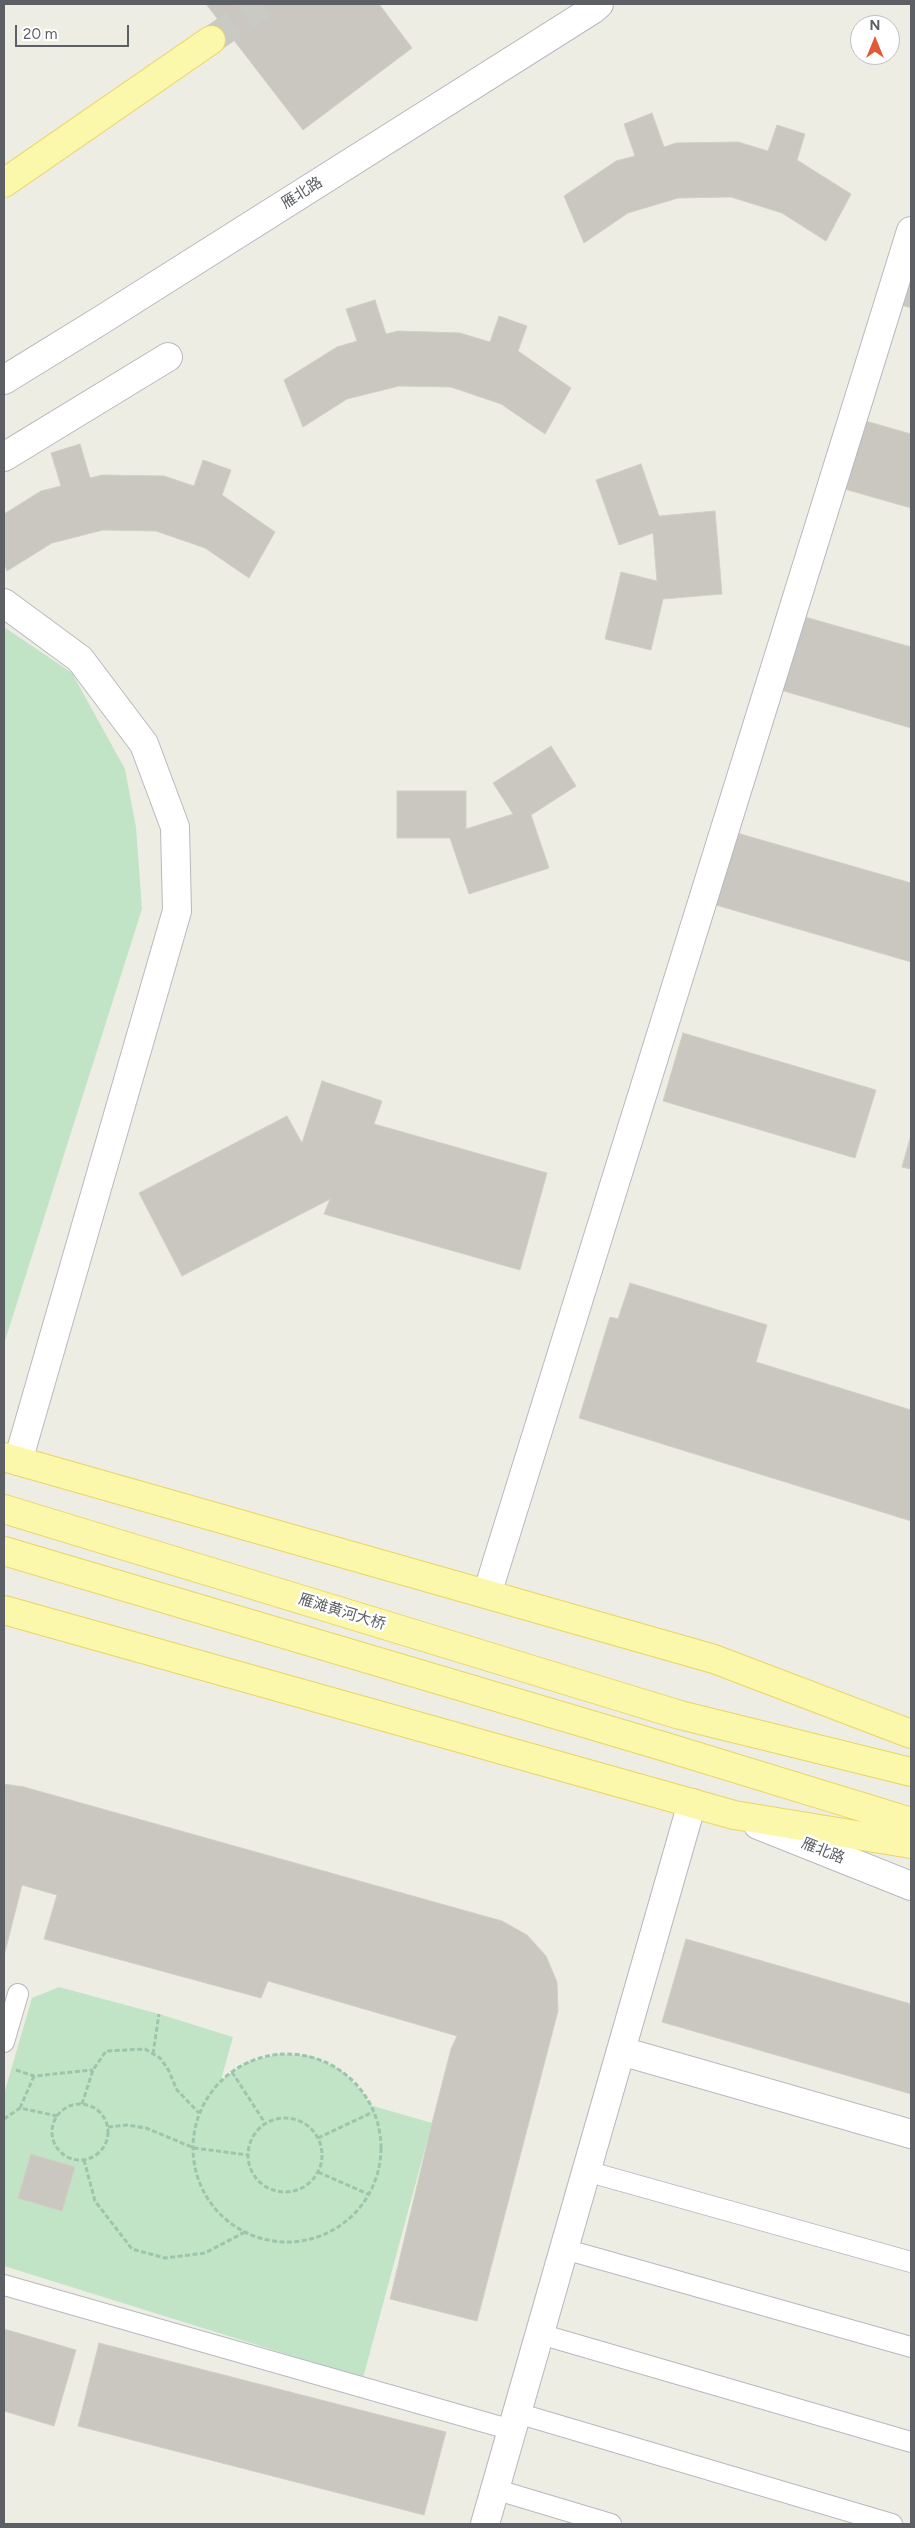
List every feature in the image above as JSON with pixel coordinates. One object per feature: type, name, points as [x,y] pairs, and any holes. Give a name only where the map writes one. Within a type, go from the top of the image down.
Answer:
[{"type":"main road","points":[[4,183],[211,40]]},
{"type":"main road","points":[[11,1459],[714,1659],[903,1726]]},
{"type":"main road","name":"雁滩黄河大桥","points":[[4,1509],[680,1715],[911,1772]]},
{"type":"main road","points":[[4,1551],[669,1748],[911,1822]]},
{"type":"main road","points":[[4,1610],[734,1815],[911,1844]]},
{"type":"street","name":"雁北路","points":[[4,380],[592,10],[598,4]]},
{"type":"street","points":[[487,1594],[911,231]]},
{"type":"street","points":[[4,457],[168,357]]},
{"type":"street","points":[[4,603],[80,659],[144,744],[174,827],[177,911],[11,1459]]},
{"type":"street","points":[[485,2524],[692,1803]]},
{"type":"street","name":"雁北路","points":[[734,1815],[911,1886]]},
{"type":"street","points":[[621,2051],[911,2134]]},
{"type":"lane","points":[[4,2042],[18,1994]]},
{"type":"lane","points":[[586,2171],[911,2262]]},
{"type":"lane","points":[[564,2250],[911,2347]]},
{"type":"lane","points":[[4,2285],[892,2524]]},
{"type":"lane","points":[[540,2334],[911,2442]]},
{"type":"lane","points":[[494,2489],[612,2524]]},
{"type":"path","points":[[152,2054],[159,2014]]},
{"type":"path","points":[[82,2104],[93,2070],[106,2051],[145,2049],[160,2058],[168,2069],[177,2090],[199,2114]]},
{"type":"path","points":[[279,2054],[311,2056],[341,2070],[364,2094],[378,2123],[381,2155],[372,2187],[354,2214],[330,2231],[303,2241],[273,2241],[245,2232],[221,2215],[203,2192],[194,2165],[193,2135],[199,2114],[218,2084],[232,2072],[247,2062],[279,2054]]},
{"type":"path","points":[[11,2068],[34,2076],[93,2070]]},
{"type":"path","points":[[232,2072],[265,2123]]},
{"type":"path","points":[[4,2119],[20,2108],[34,2076]]},
{"type":"path","points":[[82,2104],[99,2111],[108,2127],[105,2145],[100,2152],[84,2160],[66,2157],[54,2143],[52,2134],[57,2116],[64,2109],[82,2104]]},
{"type":"path","points":[[20,2108],[57,2116]]},
{"type":"path","points":[[318,2138],[373,2112]]},
{"type":"path","points":[[289,2118],[301,2121],[311,2128],[318,2138],[322,2149],[322,2161],[318,2172],[300,2189],[276,2190],[265,2185],[256,2177],[250,2166],[248,2155],[250,2142],[265,2123],[289,2118]]},
{"type":"path","points":[[108,2127],[127,2125],[146,2128],[194,2148],[248,2155]]},
{"type":"path","points":[[84,2160],[95,2201],[132,2249],[165,2258],[205,2253],[245,2232]]},
{"type":"path","points":[[318,2172],[368,2194]]},
{"type":"green space","points":[[4,627],[72,673],[125,769],[136,827],[142,909],[4,1344]]},
{"type":"green space","points":[[59,1987],[159,2014],[233,2037],[221,2080],[247,2062],[279,2054],[311,2056],[341,2070],[364,2094],[370,2105],[432,2123],[363,2378],[4,2266],[4,2094],[32,1998]]},
{"type":"building","points":[[206,4],[379,4],[412,48],[303,130]]},
{"type":"building","points":[[652,113],[664,147],[676,143],[738,142],[768,151],[777,125],[805,134],[797,160],[851,194],[826,241],[782,213],[731,197],[678,198],[628,213],[584,243],[564,196],[616,161],[635,156],[624,124]]},
{"type":"building","points":[[911,258],[911,308],[898,304]]},
{"type":"building","points":[[375,300],[386,334],[398,331],[460,333],[490,342],[499,316],[527,326],[518,351],[571,388],[545,434],[501,404],[451,387],[399,386],[347,399],[303,427],[284,380],[337,347],[357,341],[346,309]]},
{"type":"building","points":[[855,418],[911,434],[911,508],[834,486]]},
{"type":"building","points":[[80,444],[90,478],[102,475],[164,476],[194,486],[203,460],[231,470],[222,495],[275,532],[249,578],[205,548],[156,531],[103,530],[52,543],[7,571],[4,563],[4,514],[41,491],[61,486],[51,453]]},
{"type":"building","points":[[641,464],[659,516],[715,511],[722,594],[663,599],[651,650],[605,639],[621,572],[657,581],[653,533],[619,545],[596,480]]},
{"type":"building","points":[[798,615],[911,647],[911,728],[777,689]]},
{"type":"building","points":[[551,746],[576,786],[531,815],[549,868],[469,894],[450,838],[397,838],[397,791],[466,791],[466,829],[513,814],[493,783]]},
{"type":"building","points":[[737,833],[911,883],[911,962],[716,905]]},
{"type":"building","points":[[683,1033],[876,1090],[855,1158],[663,1101]]},
{"type":"building","points":[[322,1081],[382,1101],[374,1124],[547,1173],[520,1270],[324,1214],[330,1199],[182,1276],[139,1193],[287,1116],[302,1143]]},
{"type":"building","points":[[911,1135],[911,1169],[902,1167]]},
{"type":"building","points":[[630,1283],[767,1325],[756,1362],[911,1410],[911,1521],[579,1418],[610,1317],[618,1319]]},
{"type":"building","points":[[4,1784],[24,1787],[502,1921],[527,1935],[546,1956],[557,1982],[558,2011],[477,2321],[390,2299],[432,2123],[451,2049],[457,2036],[268,1981],[261,1998],[44,1939],[57,1895],[22,1885],[4,1956]]},
{"type":"building","points":[[686,1939],[911,2004],[911,2094],[662,2022]]},
{"type":"building","points":[[31,2154],[75,2167],[62,2211],[18,2198]]},
{"type":"building","points":[[4,2329],[76,2350],[54,2426],[4,2411]]},
{"type":"building","points":[[99,2343],[446,2432],[424,2515],[78,2426]]},
{"type":"tunnel","points":[[211,40],[263,4]]}]
